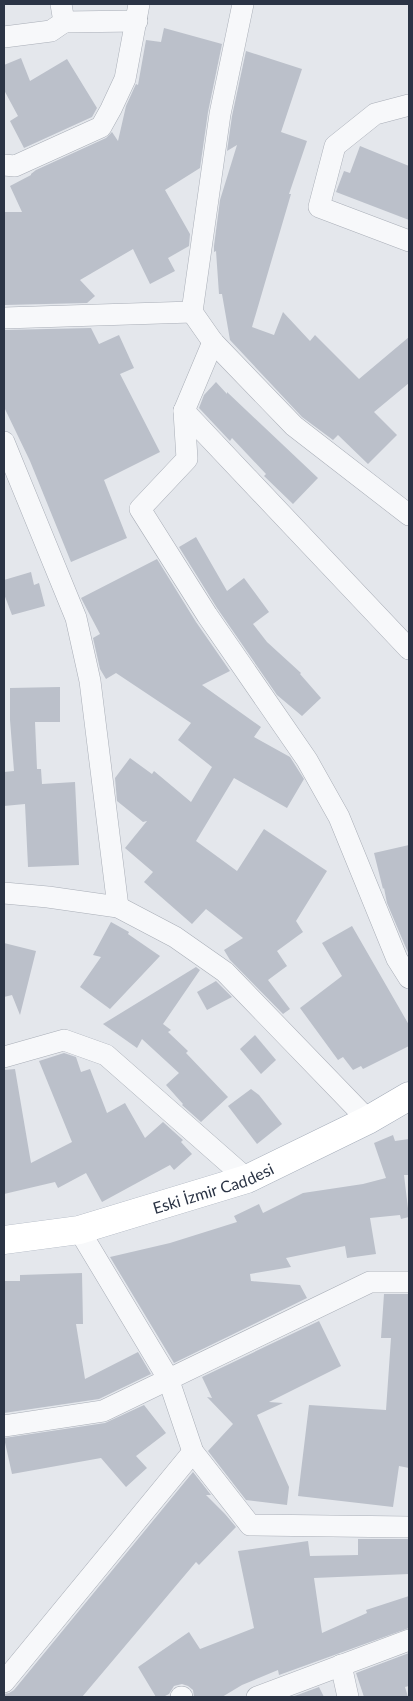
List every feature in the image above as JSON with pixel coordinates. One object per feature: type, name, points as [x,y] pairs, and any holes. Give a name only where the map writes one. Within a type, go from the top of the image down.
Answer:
[{"type":"main road","name":"Eski İzmir Caddesi","points":[[4,1240],[79,1230],[247,1179],[368,1120],[409,1096]]},
{"type":"street","points":[[243,4],[220,114],[192,312],[213,342],[294,426],[409,515]]},
{"type":"street","points":[[4,37],[51,32],[62,13],[138,13],[125,79],[112,109],[101,127],[15,166],[4,165]]},
{"type":"street","points":[[409,105],[375,114],[335,146],[318,207],[409,241]]},
{"type":"street","points":[[4,318],[192,312]]},
{"type":"street","points":[[213,342],[184,411],[187,458],[140,509],[207,615],[307,760],[335,808],[397,960],[409,978]]},
{"type":"street","points":[[184,411],[409,649]]},
{"type":"street","points":[[4,442],[76,618],[90,681],[118,908]]},
{"type":"street","points":[[4,893],[48,897],[118,908],[175,937],[225,972],[368,1120]]},
{"type":"street","points":[[4,1057],[64,1040],[106,1055],[247,1179]]},
{"type":"street","points":[[79,1230],[168,1378],[193,1452],[250,1525],[409,1527]]},
{"type":"street","points":[[4,1426],[103,1411],[370,1282],[409,1282]]},
{"type":"street","points":[[4,1682],[193,1452]]},
{"type":"street","points":[[257,1697],[409,1640]]},
{"type":"street","points":[[341,1665],[348,1697]]},
{"type":"building","points":[[164,28],[222,44],[208,112],[200,168],[165,190],[190,234],[189,246],[168,258],[175,271],[150,284],[133,249],[80,280],[95,296],[87,303],[5,305],[4,212],[22,212],[10,186],[31,175],[36,170],[106,138],[112,132],[118,141],[126,106],[136,84],[138,85],[146,40],[161,42]]},
{"type":"building","points":[[246,51],[302,69],[281,132],[307,141],[289,194],[291,194],[252,327],[274,335],[283,312],[310,341],[315,335],[359,379],[409,337],[409,383],[374,412],[397,435],[368,464],[338,435],[333,440],[302,417],[230,340],[222,294],[219,294],[214,246],[220,200],[237,145],[227,151],[232,116]]},
{"type":"building","points":[[21,58],[30,81],[67,59],[97,108],[92,117],[24,148],[10,121],[18,116],[4,90],[4,65]]},
{"type":"building","points":[[360,146],[409,166],[409,220],[336,192],[344,171],[350,173]]},
{"type":"building","points":[[91,328],[99,344],[119,335],[134,368],[120,374],[160,452],[104,480],[127,538],[71,562],[30,461],[4,407],[4,330]]},
{"type":"building","points":[[216,382],[318,478],[293,504],[264,476],[266,474],[232,438],[230,441],[199,408],[204,395]]},
{"type":"building","points":[[196,537],[227,591],[244,578],[269,612],[253,624],[267,642],[301,673],[321,698],[302,716],[277,695],[217,608],[179,547]]},
{"type":"building","points":[[157,559],[196,622],[230,671],[202,685],[261,727],[254,737],[290,757],[304,779],[287,808],[234,778],[196,841],[237,871],[264,829],[327,871],[296,921],[303,932],[277,951],[287,966],[268,980],[290,1009],[283,1014],[230,960],[224,950],[243,938],[206,909],[192,924],[144,882],[153,872],[125,848],[147,821],[143,822],[117,801],[115,778],[130,758],[152,774],[154,771],[191,802],[212,767],[178,740],[191,723],[116,673],[106,679],[100,669],[93,638],[100,634],[81,598]]},
{"type":"building","points":[[31,572],[34,585],[39,583],[45,606],[12,615],[4,594],[4,580]]},
{"type":"building","points":[[60,687],[60,722],[35,722],[37,769],[41,769],[42,784],[75,782],[79,865],[28,867],[25,804],[4,806],[4,772],[14,771],[10,720],[10,688]]},
{"type":"building","points":[[409,845],[409,955],[387,903],[374,853]]},
{"type":"building","points":[[111,922],[129,932],[128,934],[160,956],[110,1009],[80,987],[101,957],[93,955]]},
{"type":"building","points":[[352,926],[409,1025],[409,1046],[363,1069],[361,1066],[353,1070],[343,1057],[338,1060],[300,1008],[342,976],[322,943]]},
{"type":"building","points":[[4,943],[36,951],[20,1015],[12,995],[4,997]]},
{"type":"building","points":[[196,967],[200,970],[163,1024],[171,1030],[168,1032],[188,1051],[186,1053],[228,1097],[201,1122],[182,1105],[166,1085],[179,1073],[142,1039],[137,1048],[103,1024]]},
{"type":"building","points":[[216,981],[232,997],[207,1010],[197,992]]},
{"type":"building","points":[[255,1035],[276,1060],[261,1074],[240,1049]]},
{"type":"building","points":[[64,1053],[76,1057],[81,1072],[90,1069],[107,1113],[125,1103],[145,1138],[163,1122],[183,1140],[181,1142],[192,1154],[174,1170],[170,1165],[102,1202],[86,1173],[58,1188],[55,1182],[4,1194],[4,1070],[15,1069],[31,1163],[72,1142],[39,1061]]},
{"type":"building","points":[[251,1089],[259,1095],[282,1124],[257,1144],[228,1106]]},
{"type":"building","points":[[393,1135],[395,1141],[409,1139],[409,1175],[404,1175],[409,1217],[401,1219],[400,1215],[370,1218],[376,1254],[347,1258],[345,1246],[286,1258],[291,1267],[250,1274],[251,1281],[300,1285],[307,1298],[174,1363],[110,1257],[170,1243],[237,1222],[234,1216],[259,1204],[263,1213],[303,1193],[363,1184],[386,1178],[374,1143]]},
{"type":"building","points":[[82,1273],[83,1324],[76,1324],[85,1379],[138,1352],[151,1374],[99,1399],[4,1413],[4,1281],[20,1281],[20,1275]]},
{"type":"building","points":[[384,1294],[409,1294],[409,1468],[399,1466],[393,1507],[298,1496],[309,1405],[386,1410],[391,1338],[381,1338]]},
{"type":"building","points":[[319,1321],[341,1366],[269,1402],[283,1403],[257,1415],[289,1487],[287,1505],[246,1500],[208,1451],[233,1424],[207,1397],[212,1398],[202,1377]]},
{"type":"building","points":[[144,1405],[166,1433],[136,1456],[147,1468],[126,1487],[101,1458],[12,1474],[4,1438],[105,1423]]},
{"type":"building","points":[[193,1472],[211,1495],[206,1495],[236,1527],[199,1565],[196,1562],[82,1697],[4,1697],[4,1694],[14,1690]]},
{"type":"building","points":[[358,1539],[409,1539],[409,1574],[314,1578],[322,1633],[367,1613],[366,1610],[409,1596],[409,1628],[279,1675],[278,1670],[242,1685],[222,1697],[194,1697],[193,1690],[182,1684],[174,1686],[169,1694],[163,1697],[156,1697],[138,1667],[189,1632],[200,1649],[254,1628],[238,1551],[308,1541],[310,1556],[358,1555]]},
{"type":"building","points":[[409,1653],[409,1686],[405,1687],[408,1697],[364,1697],[356,1673]]},
{"type":"building","points":[[319,1687],[324,1697],[292,1697]]}]
